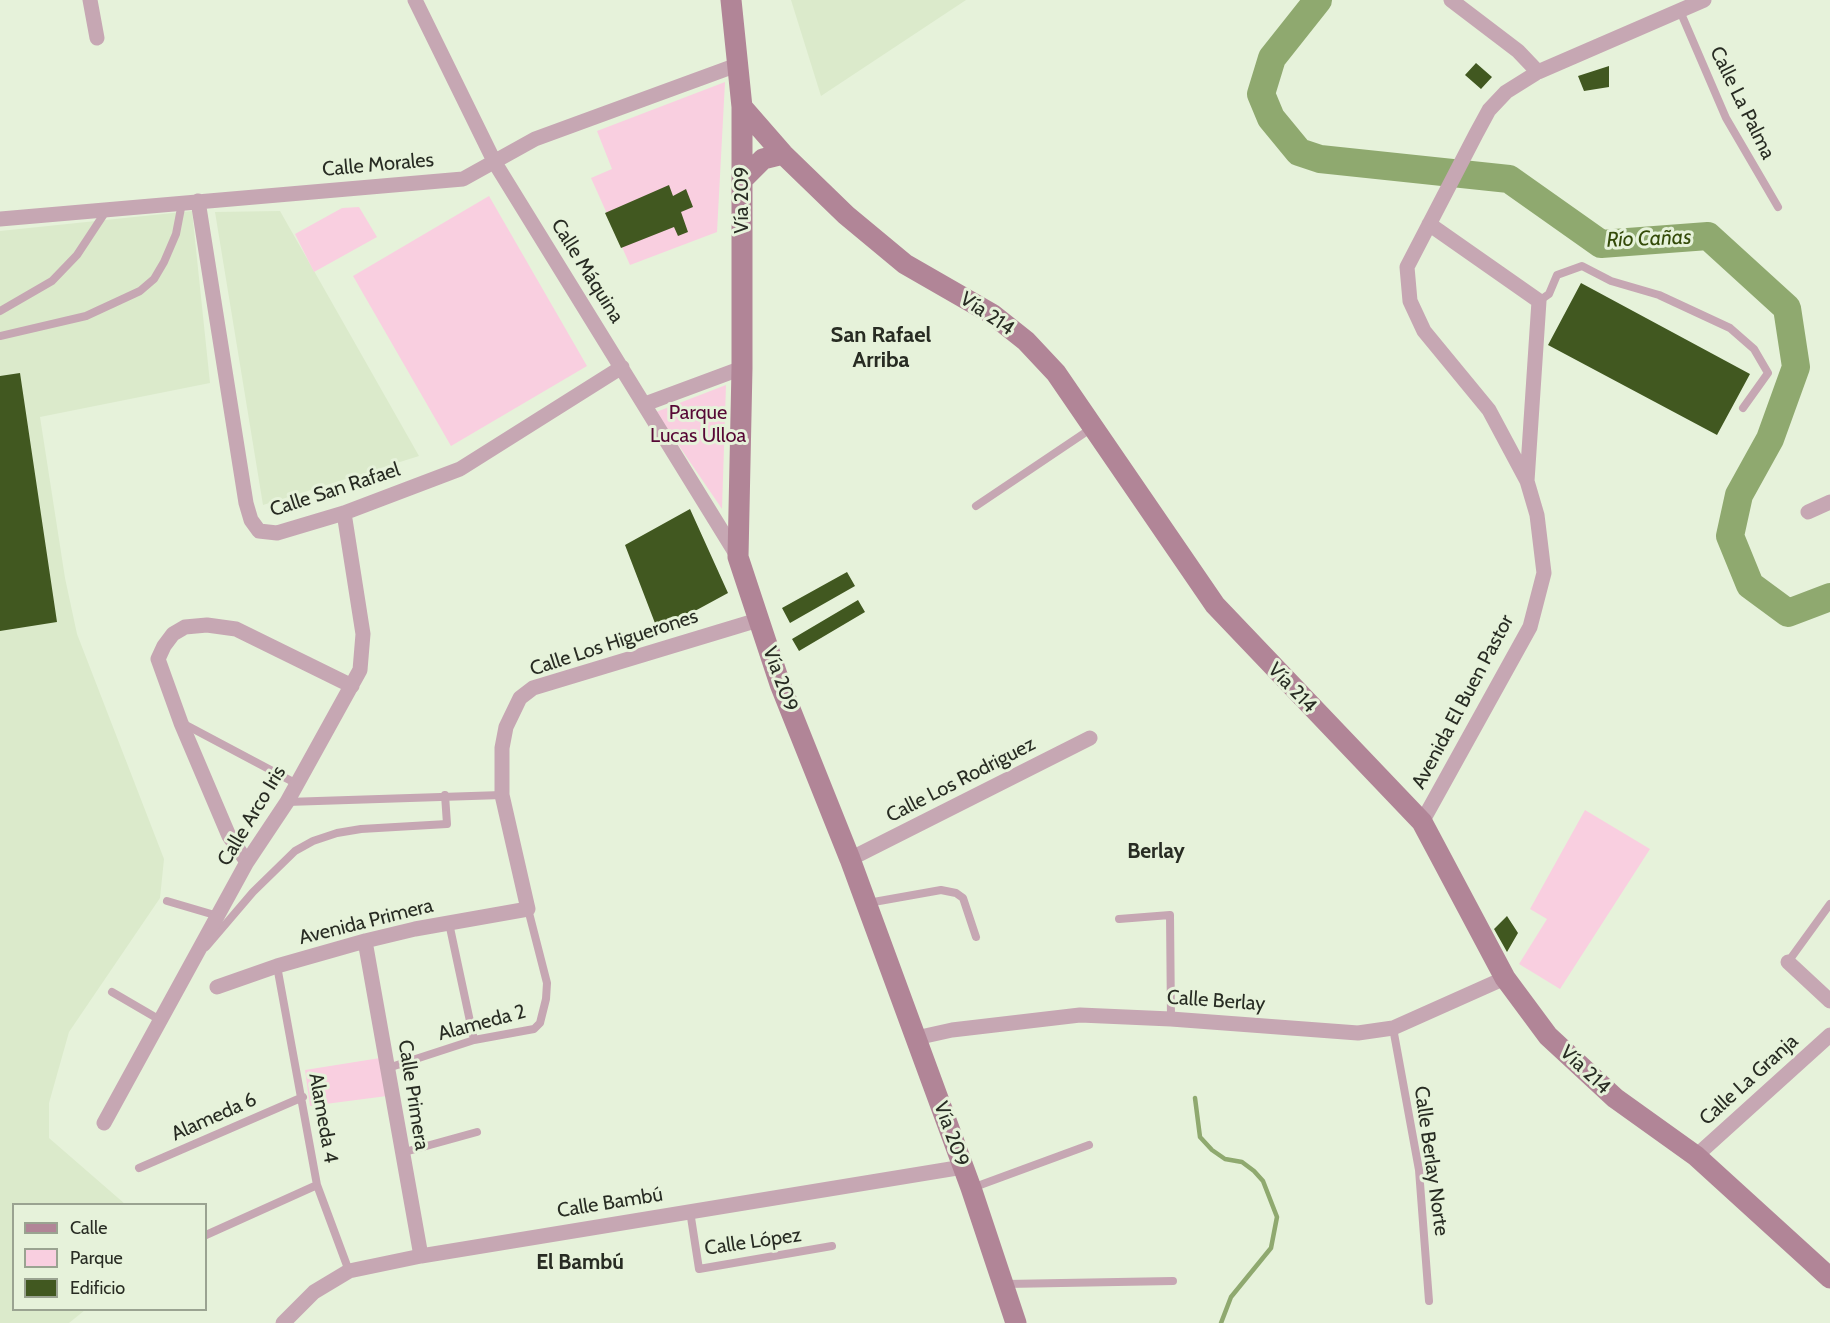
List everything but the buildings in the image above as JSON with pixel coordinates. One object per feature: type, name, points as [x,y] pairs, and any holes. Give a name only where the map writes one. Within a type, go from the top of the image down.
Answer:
[{"type":"main road","name":"Vía 209","points":[[731,0],[742,107],[742,368],[738,557],[758,620],[850,859],[971,1188],[1016,1323]]},
{"type":"main road","name":"Vía 214","points":[[742,107],[783,154],[846,215],[905,264],[992,314],[1026,341],[1056,373],[1215,605],[1422,822],[1505,978],[1548,1036],[1615,1098],[1696,1156],[1830,1278]]},
{"type":"main road","points":[[742,180],[763,159],[783,154]]},
{"type":"street","points":[[90,0],[97,38]]},
{"type":"street","name":"Calle Máquina","points":[[415,0],[495,163],[738,557]]},
{"type":"street","points":[[1451,0],[1518,51],[1538,72]]},
{"type":"street","name":"Avenida El Buen Pastor","points":[[1422,822],[1530,627],[1544,573],[1537,515],[1527,481],[1489,410],[1424,332],[1410,301],[1407,267],[1489,110],[1506,92],[1538,72],[1704,0]]},
{"type":"street","name":"Calle Morales","points":[[0,219],[463,179],[535,139],[737,65]]},
{"type":"street","name":"Calle San Rafael","points":[[198,201],[250,520],[259,531],[267,534],[344,513],[460,469],[622,367]]},
{"type":"street","points":[[1429,224],[1539,301],[1527,481]]},
{"type":"street","points":[[645,404],[742,368]]},
{"type":"street","points":[[1808,512],[1830,502]]},
{"type":"street","name":"Calle Arco Iris","points":[[104,1123],[248,862],[287,802],[360,670],[363,634],[344,513]]},
{"type":"street","name":"Calle Los Higuerones","points":[[528,909],[502,795],[502,748],[506,727],[520,698],[533,688],[758,620]]},
{"type":"street","points":[[248,862],[229,836],[181,723],[158,659],[173,634],[184,627],[207,625],[236,629],[352,686]]},
{"type":"street","name":"Calle Los Rodriguez","points":[[850,859],[1090,738]]},
{"type":"street","name":"Avenida Primera","points":[[217,987],[277,966],[365,941],[528,909]]},
{"type":"street","name":"Calle Primera","points":[[365,941],[388,1068],[400,1153],[421,1256]]},
{"type":"street","points":[[1788,962],[1830,1000]]},
{"type":"street","name":"Calle Berlay","points":[[916,1038],[963,1028],[1070,1016],[1171,1018],[1358,1033],[1393,1028],[1505,978]]},
{"type":"street","name":"Calle La Granja","points":[[1696,1156],[1830,1035]]},
{"type":"street","name":"Calle Bambú","points":[[283,1323],[314,1292],[349,1271],[421,1256],[963,1167]]},
{"type":"lane","name":"Calle La Palma","points":[[1680,11],[1726,118],[1778,207]]},
{"type":"lane","points":[[0,336],[86,316],[140,291],[154,279],[164,262],[176,234],[182,203]]},
{"type":"lane","points":[[0,311],[52,281],[77,255],[106,211]]},
{"type":"lane","points":[[1539,301],[1549,294],[1557,275],[1582,266],[1611,281],[1659,295],[1730,328],[1754,349],[1768,373],[1743,408]]},
{"type":"lane","points":[[976,506],[1093,428]]},
{"type":"lane","points":[[181,723],[297,784]]},
{"type":"lane","points":[[287,802],[445,795],[502,795]]},
{"type":"lane","points":[[188,969],[253,892],[295,851],[337,833],[447,824],[445,795]]},
{"type":"lane","points":[[866,903],[941,890],[957,893],[963,898],[976,937]]},
{"type":"lane","points":[[167,901],[218,916]]},
{"type":"lane","points":[[1788,962],[1830,903]]},
{"type":"lane","name":"Alameda 2","points":[[388,1068],[474,1040],[534,1029],[540,1023],[547,983],[528,909]]},
{"type":"lane","points":[[1119,919],[1170,915],[1171,1018]]},
{"type":"lane","points":[[449,923],[474,1040]]},
{"type":"lane","name":"Alameda 4","points":[[277,966],[303,1097],[317,1185],[349,1271]]},
{"type":"lane","points":[[112,992],[160,1020]]},
{"type":"lane","name":"Calle Berlay Norte","points":[[1393,1028],[1419,1170],[1429,1301]]},
{"type":"lane","name":"Alameda 6","points":[[139,1168],[303,1097]]},
{"type":"lane","points":[[400,1153],[477,1132]]},
{"type":"lane","points":[[971,1188],[1089,1145]]},
{"type":"lane","points":[[207,1235],[317,1185]]},
{"type":"lane","name":"Calle López","points":[[690,1211],[699,1269],[832,1246]]},
{"type":"lane","points":[[1004,1284],[1173,1281]]},
{"type":"shaded area","points":[[791,0],[966,0],[821,96]]},
{"type":"shaded area","points":[[192,211],[210,383],[40,417],[65,578],[77,634],[164,859],[160,898],[69,1032],[49,1103],[49,1138],[124,1203],[12,1203],[12,1311],[84,1311],[69,1323],[0,1323],[0,231]]},
{"type":"shaded area","points":[[280,211],[419,456],[263,505],[215,212]]},
{"type":"green space","points":[[725,82],[717,232],[630,265],[591,178],[612,169],[597,131]]},
{"type":"green space","points":[[489,196],[587,366],[451,446],[353,276]]},
{"type":"green space","points":[[359,207],[377,237],[314,272],[295,234],[342,208]]},
{"type":"green space","name":"Parque Lucas Ulloa","points":[[726,385],[722,509],[656,412]]},
{"type":"green space","points":[[1585,810],[1650,849],[1560,989],[1519,964],[1547,919],[1530,909]]},
{"type":"green space","points":[[380,1058],[387,1096],[310,1106],[305,1070]]},
{"type":"waterway","name":"Río Cañas","points":[[1318,0],[1272,58],[1261,94],[1271,118],[1299,152],[1320,159],[1509,179],[1601,244],[1708,236],[1787,308],[1796,367],[1770,439],[1739,495],[1730,536],[1750,585],[1788,613],[1830,597]]},
{"type":"waterway","points":[[1195,1098],[1200,1137],[1212,1150],[1225,1159],[1242,1162],[1254,1171],[1263,1181],[1277,1217],[1271,1248],[1231,1297],[1221,1323]]},
{"type":"district","name":"San Rafael Arriba","points":[[881,348]]},
{"type":"district","name":"Berlay","points":[[1156,852]]},
{"type":"district","name":"El Bambú","points":[[580,1263]]}]
